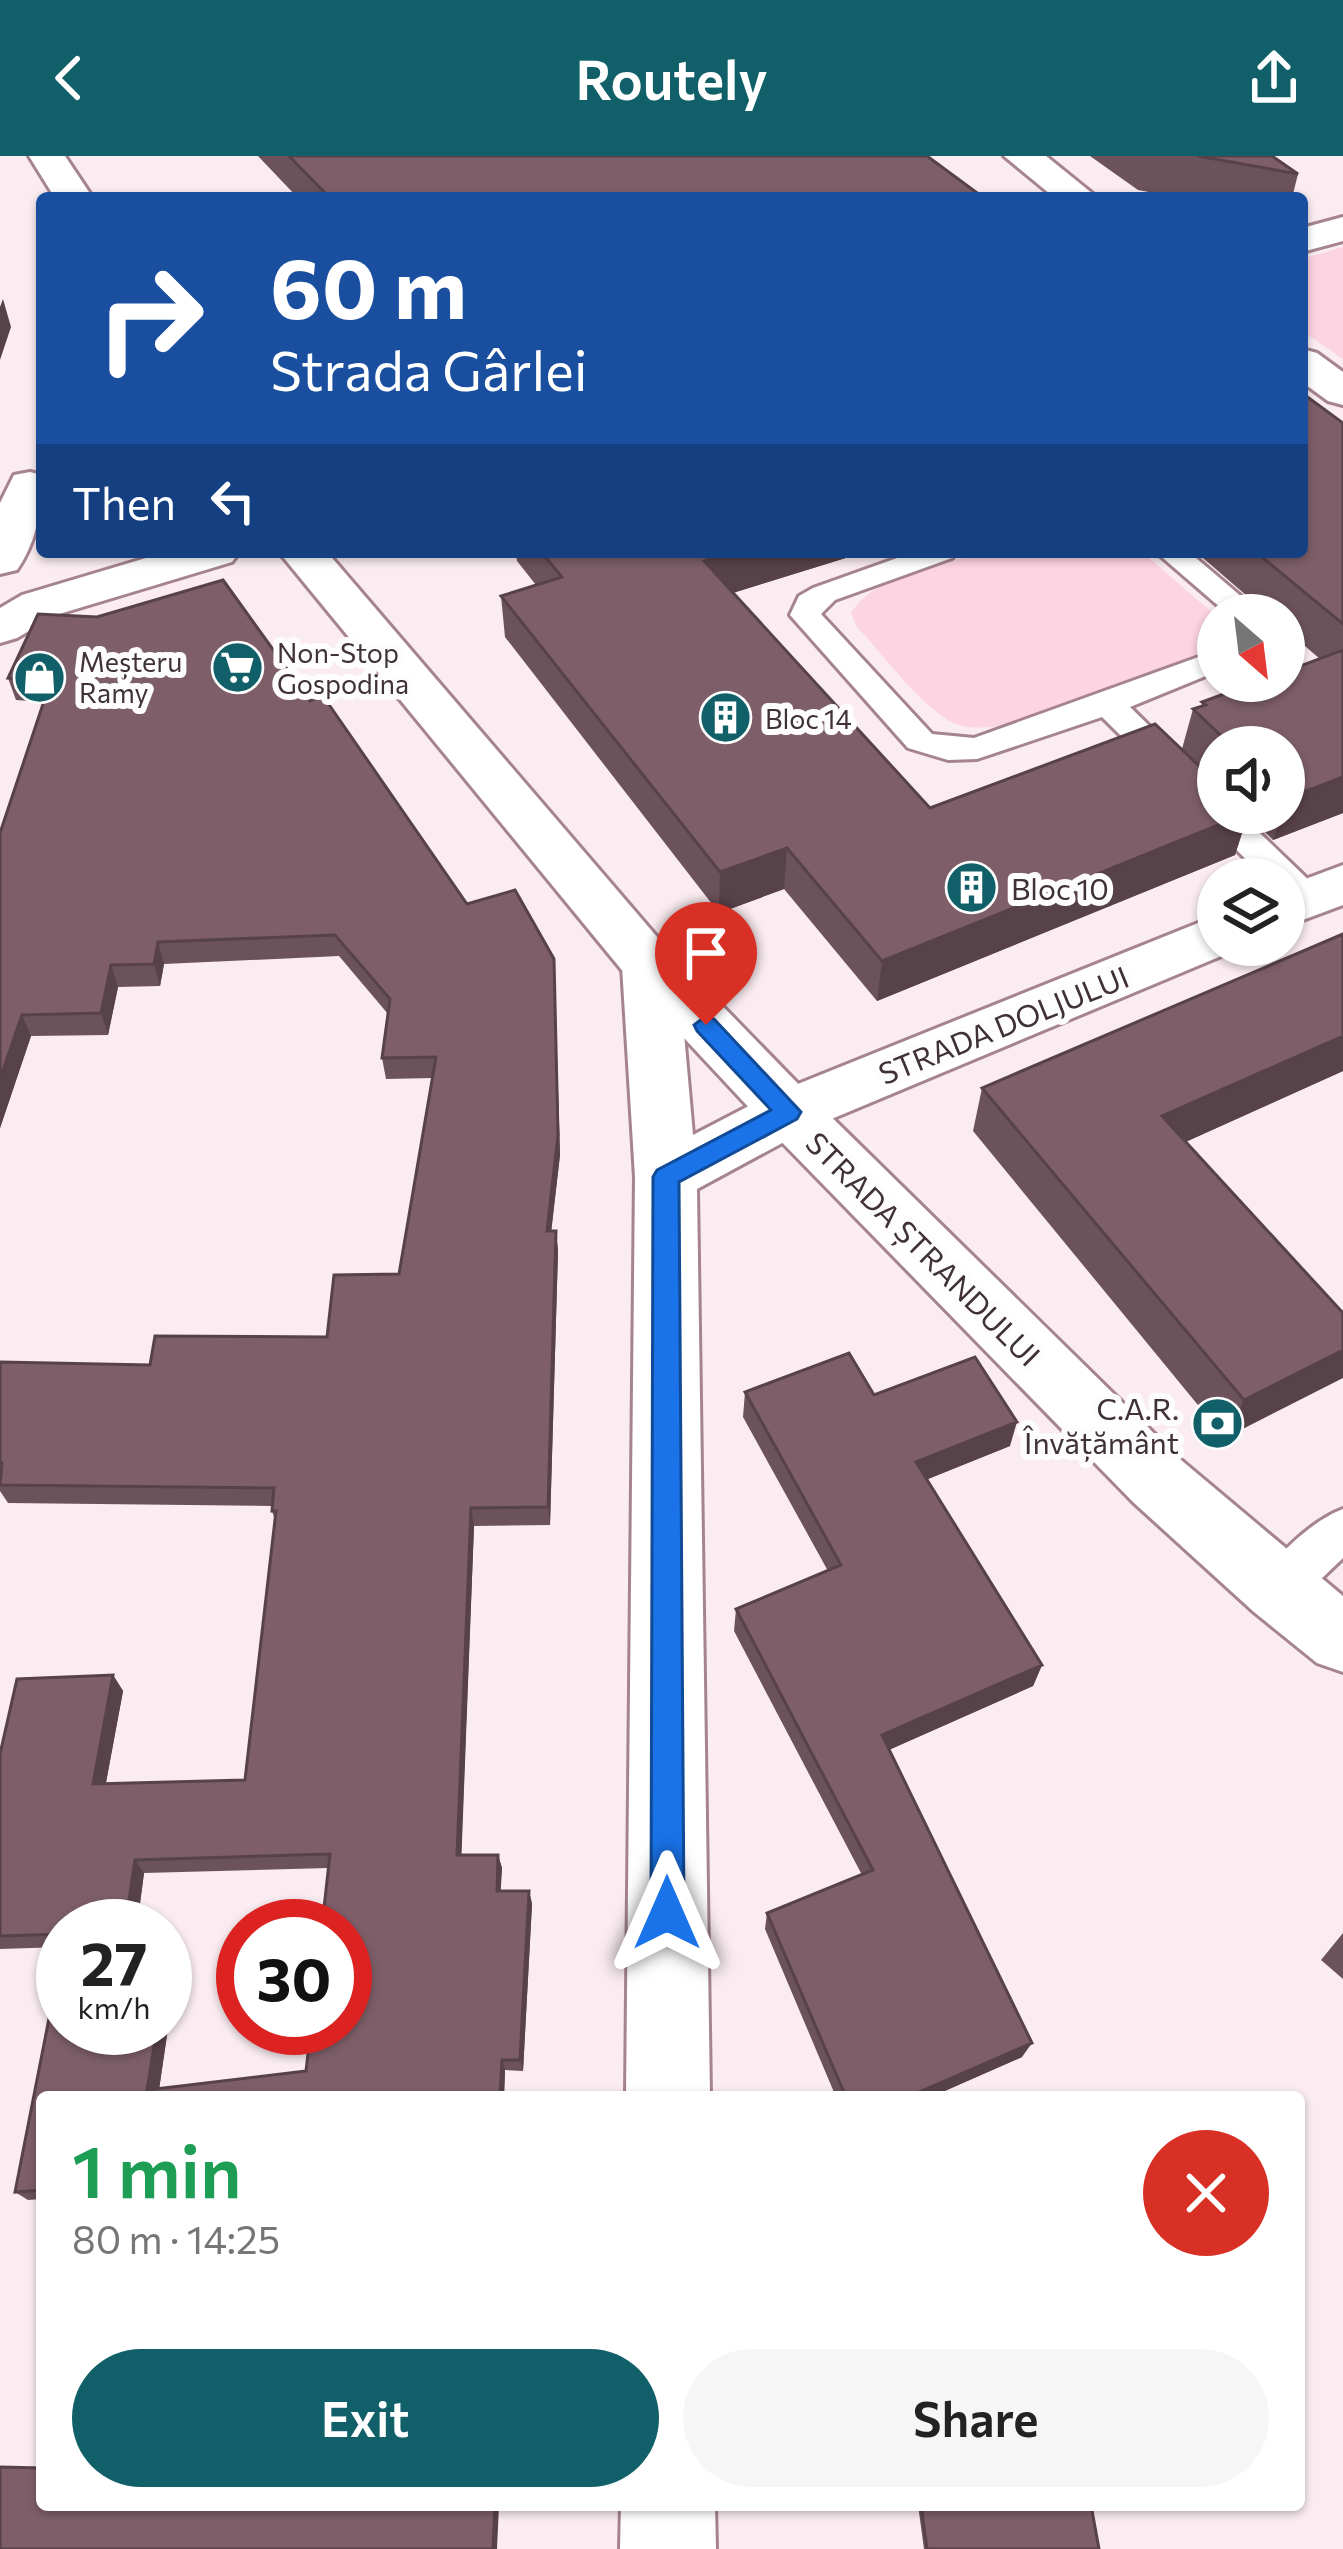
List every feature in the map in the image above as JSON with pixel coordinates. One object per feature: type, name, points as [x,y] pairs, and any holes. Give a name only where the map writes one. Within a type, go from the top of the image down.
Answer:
[{"type":"street","points":[[47,156],[70,192]]},
{"type":"street","points":[[1022,156],[1071,192]]},
{"type":"street","points":[[1308,238],[1343,229]]},
{"type":"street","points":[[1308,366],[1343,392]]},
{"type":"street","points":[[0,560],[30,484]]},
{"type":"street","points":[[1,623],[55,599],[195,558]]},
{"type":"street","name":"STRADA ȘTRANDULUI","points":[[307,558],[650,967],[1157,1481],[1343,1639]]},
{"type":"street","name":"STRADA DOLJULUI","points":[[666,1177],[789,1112],[1197,944]]},
{"type":"street","points":[[650,967],[666,1177],[668,2091]]},
{"type":"street","points":[[668,2511],[668,2549]]},
{"type":"lane","points":[[925,558],[824,594],[810,602],[805,615],[920,741],[948,749],[977,748],[1197,668]]},
{"type":"lane","points":[[1178,558],[1223,594]]},
{"type":"lane","points":[[1108,704],[1197,792]]},
{"type":"lane","points":[[1241,834],[1311,897]]},
{"type":"lane","points":[[1279,1589],[1343,1529]]},
{"type":"shaded area","points":[[1343,247],[1343,359],[1308,335],[1308,257]]},
{"type":"shaded area","points":[[961,558],[1149,558],[1197,599],[1197,660],[1038,717],[977,728],[956,724],[931,707],[857,627],[851,613],[862,599],[893,580]]},
{"type":"building","points":[[289,156],[927,156],[976,192],[324,192]]},
{"type":"building","points":[[1198,156],[1272,156],[1298,174]]},
{"type":"building","points":[[1308,397],[1343,423],[1343,624],[1263,558],[1308,558]]},
{"type":"building","points":[[546,558],[713,558],[704,561],[930,808],[1155,724],[1197,764],[1197,834],[882,961],[787,848],[720,872],[501,596],[562,577]]},
{"type":"building","points":[[223,580],[310,701],[323,696],[467,904],[515,890],[554,959],[558,1135],[547,1231],[556,1231],[548,1507],[471,1508],[457,1855],[498,1855],[497,1891],[529,1891],[520,2060],[502,2060],[500,2091],[36,2091],[36,2190],[15,2192],[42,2055],[153,2055],[147,2090],[306,2071],[308,2055],[372,2055],[372,1899],[325,1899],[330,1854],[135,1860],[129,1899],[36,1899],[36,1935],[0,1936],[0,1754],[17,1679],[113,1675],[93,1784],[245,1780],[276,1511],[272,1511],[274,1488],[0,1485],[0,1362],[150,1365],[155,1336],[327,1337],[334,1275],[399,1274],[436,1057],[382,1058],[390,999],[335,935],[158,942],[154,964],[111,965],[101,1013],[22,1015],[0,1079],[0,833],[51,680],[8,678],[38,614],[97,617]]},
{"type":"building","points":[[1343,650],[1343,777],[1305,792],[1305,726],[1211,726],[1193,709],[1206,705],[1202,702],[1305,702],[1305,664]]},
{"type":"building","points":[[1343,934],[1343,1036],[1162,1116],[1343,1313],[1343,1350],[1244,1400],[982,1088],[1268,966],[1305,966],[1305,950]]},
{"type":"building","points":[[849,1353],[874,1395],[975,1357],[1017,1422],[916,1462],[1042,1665],[882,1735],[1032,2043],[922,2091],[843,2091],[767,1913],[873,1870],[736,1609],[841,1565],[745,1392]]},
{"type":"building","points":[[0,2467],[36,2468],[36,2511],[495,2511],[493,2549],[0,2549]]},
{"type":"building","points":[[922,2511],[1092,2511],[1099,2549],[927,2549]]},
{"type":"place","name":"Non-Stop Gospodina","points":[[238,668]]},
{"type":"place","name":"Meșteru Ramy","points":[[40,677]]},
{"type":"place","name":"Bloc 14","points":[[726,718]]},
{"type":"place","name":"Bloc 10","points":[[972,887]]},
{"type":"place","name":"C.A.R. Învățământ","points":[[1218,1424]]},
{"type":"route","points":[[667,1913],[666,1177],[789,1112],[706,1025]]}]
